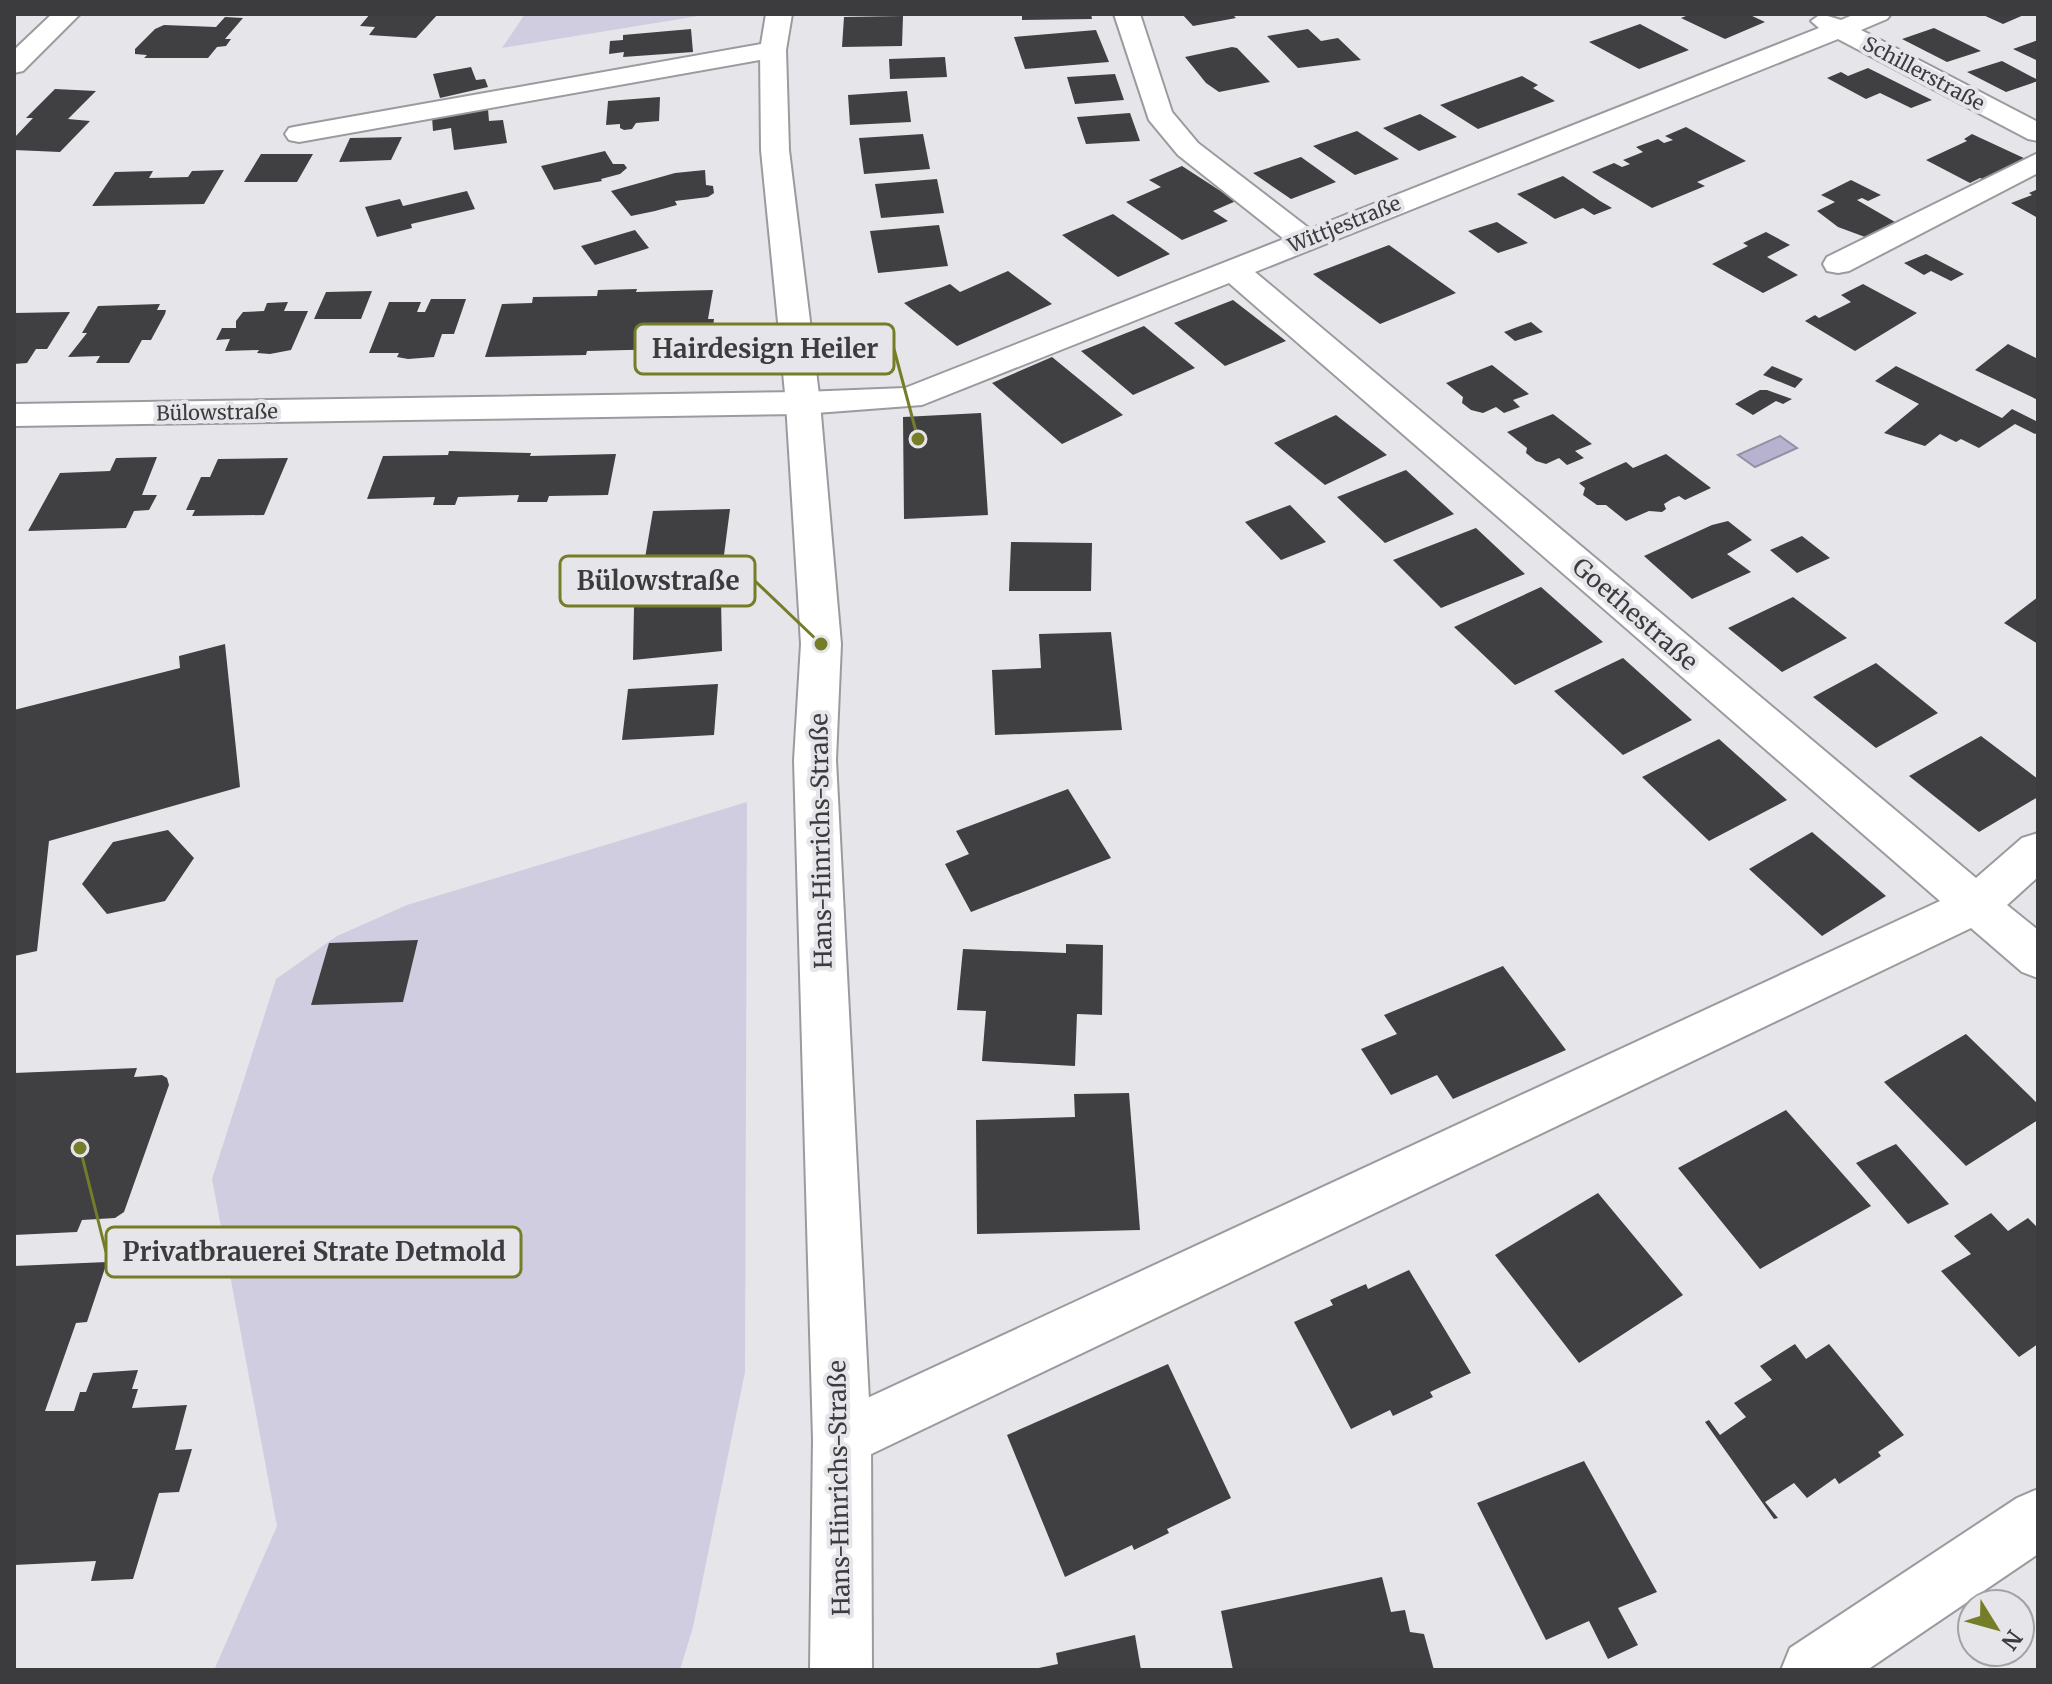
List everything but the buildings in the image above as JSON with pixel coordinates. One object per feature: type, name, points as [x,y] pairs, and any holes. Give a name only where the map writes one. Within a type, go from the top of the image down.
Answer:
[{"type":"street","points":[[14,65],[67,14]]},
{"type":"street","name":"Hans-Hinrichs-Straße","points":[[779,14],[773,50],[775,150],[803,403],[821,644],[815,760],[842,1439],[841,1670]]},
{"type":"street","points":[[1127,14],[1159,114],[1188,149],[1304,239]]},
{"type":"street","name":"Schillerstraße","points":[[1810,14],[2038,133]]},
{"type":"street","name":"Wittjestraße","points":[[803,403],[910,398],[1304,239],[1878,14]]},
{"type":"street","points":[[299,134],[773,50]]},
{"type":"street","points":[[1838,264],[2038,162]]},
{"type":"street","name":"Goethestraße","points":[[1233,270],[2038,958]]},
{"type":"street","name":"Bülowstraße","points":[[14,415],[803,403]]},
{"type":"street","points":[[842,1439],[1976,905],[2038,851]]},
{"type":"street","points":[[1812,1670],[2038,1519]]},
{"type":"shaded area","points":[[525,14],[711,14],[502,48]]},
{"type":"shaded area","points":[[1780,436],[1797,448],[1755,467],[1738,455]]},
{"type":"shaded area","points":[[747,802],[745,1372],[693,1627],[680,1670],[206,1670],[215,1668],[277,1526],[212,1179],[276,979],[337,936],[407,905]]},
{"type":"place","name":"Hairdesign Heiler","points":[[918,439]]},
{"type":"place","name":"Bülowstraße","points":[[821,644]]},
{"type":"place","name":"Privatbrauerei Strate Detmold","points":[[80,1148]]}]
